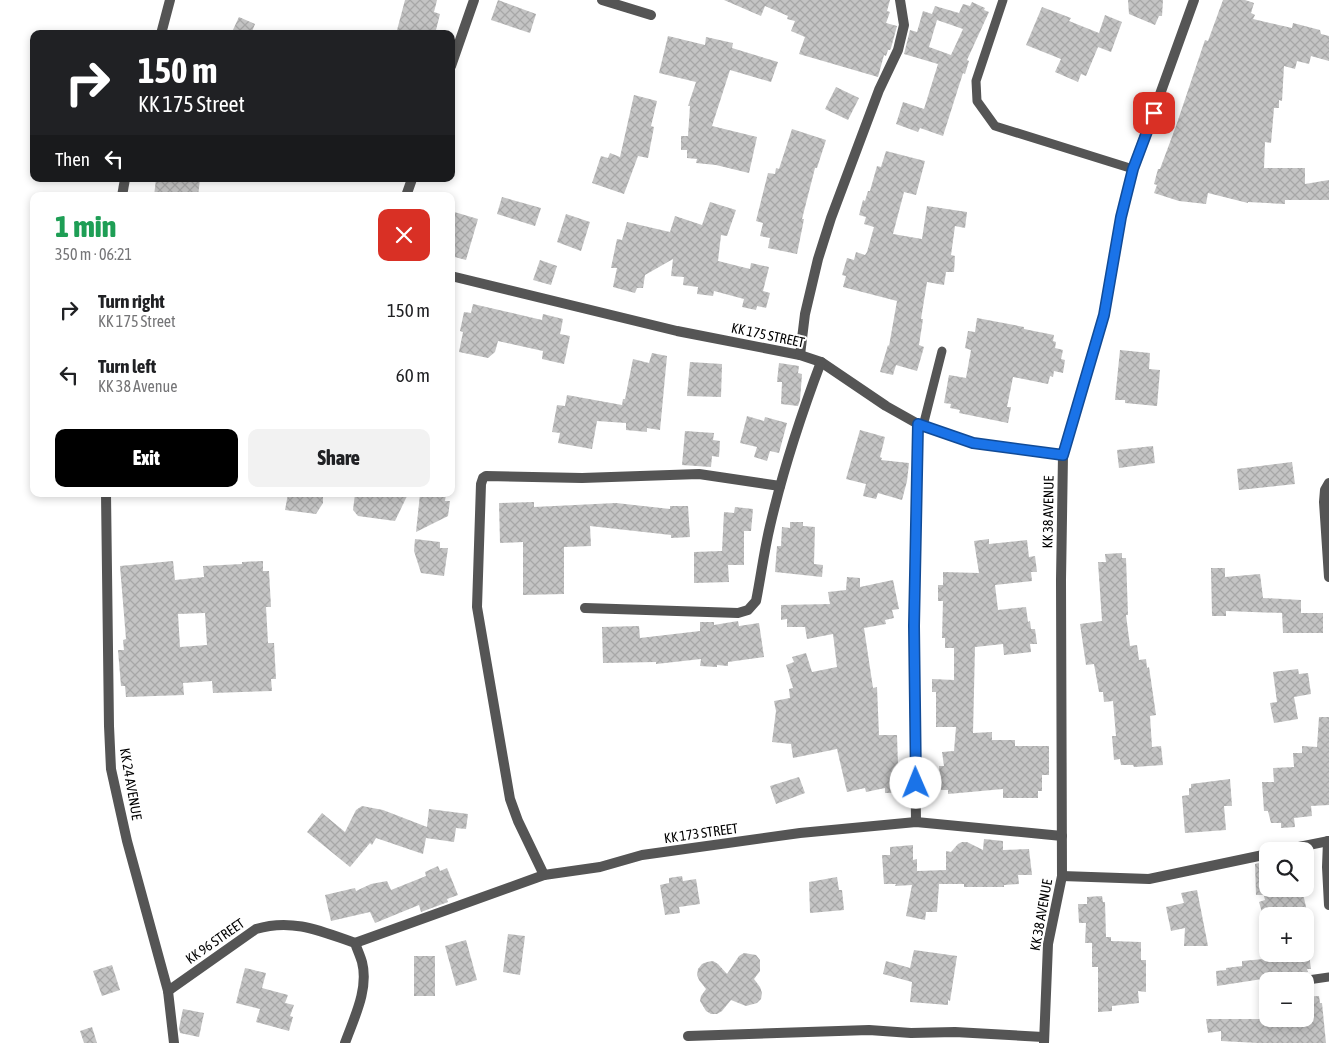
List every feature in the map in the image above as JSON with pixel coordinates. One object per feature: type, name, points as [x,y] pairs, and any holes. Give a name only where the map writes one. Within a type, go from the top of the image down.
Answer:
[{"type":"street","points":[[162,30],[170,0]]},
{"type":"street","points":[[455,55],[474,0]]},
{"type":"street","points":[[602,0],[651,14]]},
{"type":"street","points":[[800,355],[805,314],[820,250],[879,90],[898,50],[904,25],[900,0]]},
{"type":"street","name":"KK 38 AVENUE","points":[[1043,1040],[1048,944],[1062,876],[1061,580],[1063,455],[1104,315],[1121,217],[1133,169],[1194,0]]},
{"type":"street","name":"KK 175 STREET","points":[[455,277],[677,331],[800,355],[821,362],[886,406],[921,425],[973,443],[1063,455]]},
{"type":"street","points":[[585,608],[738,613],[748,610],[756,601],[780,486],[821,362]]},
{"type":"street","points":[[916,822],[914,626],[921,425]]},
{"type":"street","points":[[544,875],[518,821],[510,799],[477,607],[481,484],[483,478],[486,476],[582,478],[699,474],[780,486]]},
{"type":"street","points":[[1329,483],[1325,490],[1324,502],[1329,577]]},
{"type":"street","name":"KK 24 AVENUE","points":[[106,497],[111,769],[127,841],[168,991],[174,1043]]},
{"type":"street","name":"KK 173 STREET","points":[[355,943],[544,875],[600,867],[642,855],[800,833],[916,822],[1062,836]]},
{"type":"street","points":[[1314,844],[1329,841],[1327,867],[1329,905]]},
{"type":"street","points":[[1062,876],[1149,879],[1259,856]]},
{"type":"street","name":"KK 96 STREET","points":[[168,991],[256,929],[270,925],[298,924],[355,943]]},
{"type":"street","points":[[345,1043],[360,1002],[364,980],[362,962],[355,943]]},
{"type":"street","points":[[688,1036],[869,1030],[911,1033],[955,1032],[1043,1040]]},
{"type":"lane","points":[[1003,0],[976,81],[977,101],[995,126],[1133,169]]},
{"type":"lane","points":[[921,425],[942,351]]},
{"type":"lane","points":[[1314,979],[1329,977]]},
{"type":"building","points":[[405,0],[437,0],[434,12],[440,14],[436,30],[397,30]]},
{"type":"building","points":[[498,0],[536,14],[530,33],[491,20]]},
{"type":"building","points":[[724,0],[890,0],[887,11],[890,12],[886,23],[897,26],[891,48],[886,56],[884,55],[878,77],[799,54],[805,37],[791,31],[795,21],[787,19],[788,16],[765,6],[761,16]]},
{"type":"building","points":[[1128,0],[1163,0],[1162,16],[1159,16],[1155,25],[1129,14]]},
{"type":"building","points":[[1223,0],[1245,0],[1254,3],[1251,13],[1255,15],[1253,19],[1292,28],[1293,23],[1320,30],[1321,34],[1329,36],[1329,61],[1311,56],[1309,64],[1297,61],[1295,69],[1284,66],[1282,101],[1279,100],[1279,108],[1274,108],[1271,143],[1265,142],[1264,168],[1305,168],[1305,184],[1329,180],[1329,200],[1285,200],[1285,204],[1248,203],[1208,193],[1206,204],[1179,201],[1154,193],[1157,185],[1154,184],[1158,169],[1160,169],[1176,126],[1205,40],[1208,41]]},
{"type":"building","points":[[972,2],[989,12],[967,60],[969,61],[965,74],[963,73],[943,136],[920,128],[918,132],[896,124],[903,102],[924,109],[938,64],[904,54],[910,30],[917,32],[923,11],[932,14],[935,6],[959,13],[963,4],[970,6]],"holes":[[[937,20],[963,29],[951,55],[929,47]]]},
{"type":"building","points":[[1042,7],[1071,18],[1069,21],[1099,33],[1105,15],[1122,22],[1111,52],[1098,47],[1086,76],[1081,74],[1078,82],[1055,72],[1061,59],[1026,45]]},
{"type":"building","points":[[239,17],[255,24],[253,30],[233,30]]},
{"type":"building","points":[[668,36],[705,45],[706,37],[733,43],[732,48],[778,62],[771,82],[730,70],[712,126],[757,137],[749,173],[716,165],[696,163],[697,159],[687,158],[687,150],[681,150],[681,136],[688,136],[690,106],[688,106],[696,82],[659,73]]},
{"type":"building","points":[[836,87],[859,98],[848,120],[825,109]]},
{"type":"building","points":[[634,95],[657,101],[651,126],[654,127],[648,158],[638,156],[624,194],[592,183],[601,156],[608,158],[610,153],[620,157]]},
{"type":"building","points":[[792,129],[826,140],[817,168],[815,168],[802,219],[804,219],[797,254],[768,248],[770,238],[760,236],[763,223],[756,221],[768,173],[775,174],[776,168],[779,169]]},
{"type":"building","points":[[886,151],[925,161],[916,195],[904,192],[893,234],[922,239],[927,206],[967,212],[965,228],[955,226],[951,255],[955,256],[954,272],[946,272],[944,285],[927,282],[919,345],[924,347],[917,371],[896,365],[893,375],[880,372],[889,346],[897,301],[843,287],[846,276],[842,275],[847,258],[854,260],[856,252],[865,255],[867,252],[874,227],[864,224],[866,217],[859,215],[863,200],[865,201],[868,191],[870,191],[877,166],[881,167]]},
{"type":"building","points":[[156,182],[200,182],[198,192],[154,192]]},
{"type":"building","points":[[502,197],[541,208],[535,226],[497,214]]},
{"type":"building","points":[[710,202],[736,210],[727,236],[721,235],[718,261],[750,269],[751,263],[769,267],[763,291],[770,293],[766,308],[757,306],[756,310],[742,307],[744,299],[714,291],[713,296],[697,294],[698,287],[683,285],[684,277],[671,276],[673,259],[645,275],[643,288],[637,288],[635,293],[613,287],[617,268],[611,268],[617,239],[622,240],[627,222],[670,232],[675,216],[702,225]]},
{"type":"building","points":[[455,212],[478,219],[466,260],[455,257]]},
{"type":"building","points":[[566,214],[590,222],[581,251],[557,242]]},
{"type":"building","points":[[540,260],[557,266],[551,285],[533,280]]},
{"type":"building","points":[[473,304],[542,320],[543,314],[563,319],[560,334],[570,336],[564,364],[542,359],[543,351],[498,341],[495,352],[488,358],[459,352],[463,332],[460,331],[464,312],[471,313]]},
{"type":"building","points":[[977,318],[1054,335],[1055,348],[1063,350],[1061,359],[1065,360],[1063,373],[1054,371],[1053,377],[1050,376],[1048,384],[1013,377],[1007,407],[1011,407],[1008,423],[959,413],[960,410],[950,408],[951,404],[944,403],[949,375],[966,378],[971,350],[965,348],[968,331],[975,332]]},
{"type":"building","points":[[1120,350],[1150,353],[1149,369],[1160,370],[1157,406],[1125,403],[1125,400],[1115,400]]},
{"type":"building","points":[[652,353],[667,356],[660,430],[647,428],[647,432],[626,430],[626,423],[597,421],[592,449],[558,443],[560,433],[552,432],[557,405],[565,406],[567,395],[622,405],[623,399],[625,399],[633,359],[649,363]]},
{"type":"building","points":[[690,362],[722,364],[721,397],[687,396]]},
{"type":"building","points":[[779,363],[799,366],[798,373],[802,374],[798,406],[781,404],[782,382],[777,382]]},
{"type":"building","points":[[747,416],[764,421],[765,417],[787,423],[779,453],[770,451],[767,461],[754,457],[757,447],[740,443]]},
{"type":"building","points":[[860,430],[885,437],[881,460],[909,463],[902,500],[878,493],[876,499],[863,496],[866,484],[846,479]]},
{"type":"building","points":[[685,431],[714,433],[713,440],[720,441],[719,457],[712,456],[711,467],[682,465]]},
{"type":"building","points":[[1153,446],[1155,463],[1119,468],[1117,450]]},
{"type":"building","points":[[1292,462],[1295,484],[1239,490],[1237,469]]},
{"type":"building","points":[[287,497],[323,497],[323,503],[316,514],[285,510]]},
{"type":"building","points":[[355,497],[407,497],[395,521],[358,516],[353,510]]},
{"type":"building","points":[[420,497],[446,497],[445,501],[450,501],[448,516],[416,532]]},
{"type":"building","points":[[534,502],[534,507],[616,503],[670,509],[670,506],[688,506],[690,537],[671,538],[671,535],[590,526],[591,546],[564,547],[564,594],[523,595],[523,542],[500,543],[499,503]]},
{"type":"building","points":[[735,507],[753,509],[751,531],[744,531],[744,565],[728,565],[729,582],[694,583],[694,552],[722,551],[724,512],[734,513]]},
{"type":"building","points":[[790,522],[803,522],[803,526],[815,527],[814,564],[823,565],[822,577],[775,572],[777,546],[781,546],[782,527],[790,528]]},
{"type":"building","points":[[415,539],[440,542],[440,548],[448,548],[444,576],[421,573],[414,551]]},
{"type":"building","points":[[989,539],[989,544],[1027,540],[1029,557],[1035,556],[1037,572],[1031,572],[1032,581],[995,585],[998,610],[1026,607],[1028,622],[1030,621],[1031,629],[1035,629],[1037,644],[1030,644],[1031,652],[1004,655],[1003,644],[975,647],[973,733],[992,732],[992,740],[1015,740],[1015,746],[1049,746],[1049,775],[1042,775],[1042,791],[1038,791],[1038,798],[1003,798],[1003,789],[948,794],[948,790],[941,790],[939,766],[944,766],[942,752],[954,751],[956,727],[936,727],[936,692],[932,692],[932,679],[954,680],[954,648],[945,648],[945,638],[942,638],[943,601],[938,601],[938,585],[943,585],[943,572],[979,573],[974,541]]},
{"type":"building","points":[[1122,553],[1122,558],[1126,558],[1128,615],[1126,615],[1130,646],[1137,645],[1139,660],[1146,659],[1147,668],[1149,667],[1156,715],[1150,716],[1152,747],[1161,746],[1163,765],[1134,767],[1133,765],[1121,765],[1120,759],[1114,760],[1112,736],[1116,736],[1113,701],[1104,702],[1103,692],[1099,692],[1094,664],[1086,665],[1080,624],[1102,621],[1098,562],[1106,562],[1105,554]]},
{"type":"building","points":[[173,561],[175,580],[204,577],[203,566],[263,561],[263,571],[269,571],[271,607],[266,607],[268,643],[274,643],[276,679],[271,679],[272,691],[213,693],[212,681],[183,683],[184,695],[126,697],[125,686],[121,686],[118,650],[124,650],[123,640],[126,639],[120,566]],"holes":[[[205,613],[207,645],[180,647],[178,614]]]},
{"type":"building","points":[[1211,568],[1225,568],[1225,577],[1260,574],[1263,598],[1301,600],[1301,613],[1323,613],[1323,633],[1283,633],[1282,613],[1226,611],[1226,616],[1212,616]]},
{"type":"building","points":[[847,577],[860,578],[860,587],[893,580],[899,609],[892,610],[894,618],[885,620],[886,624],[864,628],[873,688],[877,687],[879,735],[897,735],[898,765],[903,765],[903,783],[898,783],[898,793],[885,793],[885,788],[866,792],[865,788],[847,792],[837,749],[793,758],[791,744],[772,742],[776,711],[774,701],[790,698],[789,689],[793,688],[786,665],[794,662],[792,657],[806,653],[812,672],[837,667],[833,634],[807,639],[805,627],[787,627],[787,619],[781,620],[781,605],[830,604],[828,592],[846,590]]},
{"type":"building","points":[[738,621],[739,626],[759,623],[764,657],[728,662],[728,666],[717,665],[717,667],[700,666],[701,659],[656,664],[656,662],[603,663],[602,627],[639,626],[640,638],[700,631],[700,622],[714,622],[714,625]]},
{"type":"building","points":[[1298,669],[1299,674],[1308,673],[1311,694],[1294,697],[1298,719],[1274,723],[1270,703],[1277,702],[1273,672]]},
{"type":"building","points":[[1319,717],[1329,717],[1329,805],[1311,806],[1312,816],[1294,818],[1295,827],[1281,828],[1281,823],[1271,823],[1268,811],[1264,811],[1262,782],[1274,782],[1273,768],[1294,767],[1293,753],[1302,753],[1302,746],[1317,747]]},
{"type":"building","points":[[799,777],[805,793],[776,804],[770,786]]},
{"type":"building","points":[[1230,779],[1232,806],[1224,806],[1226,830],[1185,833],[1182,796],[1189,795],[1191,784]]},
{"type":"building","points":[[362,806],[383,810],[427,827],[429,809],[468,814],[466,829],[456,828],[454,842],[426,838],[423,854],[376,838],[372,845],[370,843],[350,867],[307,832],[322,813],[345,832],[356,810]]},
{"type":"building","points":[[984,839],[1003,841],[1003,850],[1029,849],[1032,875],[1018,875],[1019,884],[1004,885],[1004,887],[964,887],[964,884],[939,884],[937,912],[926,912],[925,920],[906,916],[912,885],[895,886],[896,884],[884,884],[882,855],[890,855],[890,847],[913,845],[913,860],[917,859],[917,871],[946,870],[946,851],[951,852],[962,842],[967,842],[983,850]]},
{"type":"building","points":[[1259,863],[1259,895],[1256,895],[1255,864]]},
{"type":"building","points":[[438,866],[440,871],[447,868],[458,895],[447,899],[448,902],[421,912],[419,905],[375,923],[370,912],[331,921],[325,895],[355,888],[356,891],[371,884],[387,881],[391,890],[426,876],[425,872]]},
{"type":"building","points":[[682,876],[683,881],[696,879],[700,904],[679,907],[680,913],[665,915],[660,885],[669,883],[669,878]]},
{"type":"building","points":[[837,877],[839,890],[842,890],[844,910],[810,913],[809,882]]},
{"type":"building","points":[[1197,890],[1208,946],[1184,946],[1185,928],[1171,931],[1166,907],[1184,903],[1181,893]]},
{"type":"building","points":[[1102,896],[1103,902],[1105,902],[1106,937],[1111,937],[1111,941],[1141,942],[1141,960],[1146,960],[1146,992],[1138,991],[1139,1003],[1112,1006],[1112,1011],[1098,1012],[1098,967],[1092,967],[1092,943],[1085,943],[1086,923],[1079,923],[1078,904],[1087,904],[1087,897]]},
{"type":"building","points":[[1264,897],[1304,897],[1306,907],[1260,907],[1259,902],[1265,900]]},
{"type":"building","points":[[508,934],[525,936],[520,975],[503,972]]},
{"type":"building","points":[[466,940],[477,980],[456,986],[445,946]]},
{"type":"building","points":[[914,950],[957,956],[948,1005],[910,1002],[912,982],[883,974],[886,961],[910,968]]},
{"type":"building","points":[[744,953],[756,955],[760,960],[760,971],[754,979],[760,987],[761,999],[757,1003],[746,1006],[731,1000],[722,1011],[717,1014],[711,1014],[706,1011],[700,1001],[706,989],[697,975],[698,969],[702,964],[713,961],[727,974],[739,956]]},
{"type":"building","points":[[414,956],[435,956],[435,996],[414,996]]},
{"type":"building","points":[[1259,959],[1259,962],[1310,962],[1311,969],[1307,969],[1308,972],[1259,972],[1259,980],[1217,986],[1216,971],[1242,966],[1242,961]]},
{"type":"building","points":[[112,965],[120,990],[102,996],[93,971]]},
{"type":"building","points":[[245,968],[266,973],[262,988],[288,995],[285,1003],[294,1005],[290,1016],[293,1017],[289,1031],[256,1022],[260,1009],[236,1003]]},
{"type":"building","points":[[1314,996],[1319,996],[1320,1003],[1322,1003],[1326,1043],[1221,1041],[1221,1031],[1208,1033],[1206,1019],[1259,1019],[1259,1027],[1314,1027]]},
{"type":"building","points":[[183,1009],[204,1013],[199,1037],[180,1033],[179,1028]]},
{"type":"building","points":[[92,1027],[97,1043],[84,1043],[80,1031]]},
{"type":"route","points":[[916,783],[914,626],[918,424],[973,443],[1063,455],[1104,315],[1121,217],[1133,169],[1154,113]]}]
